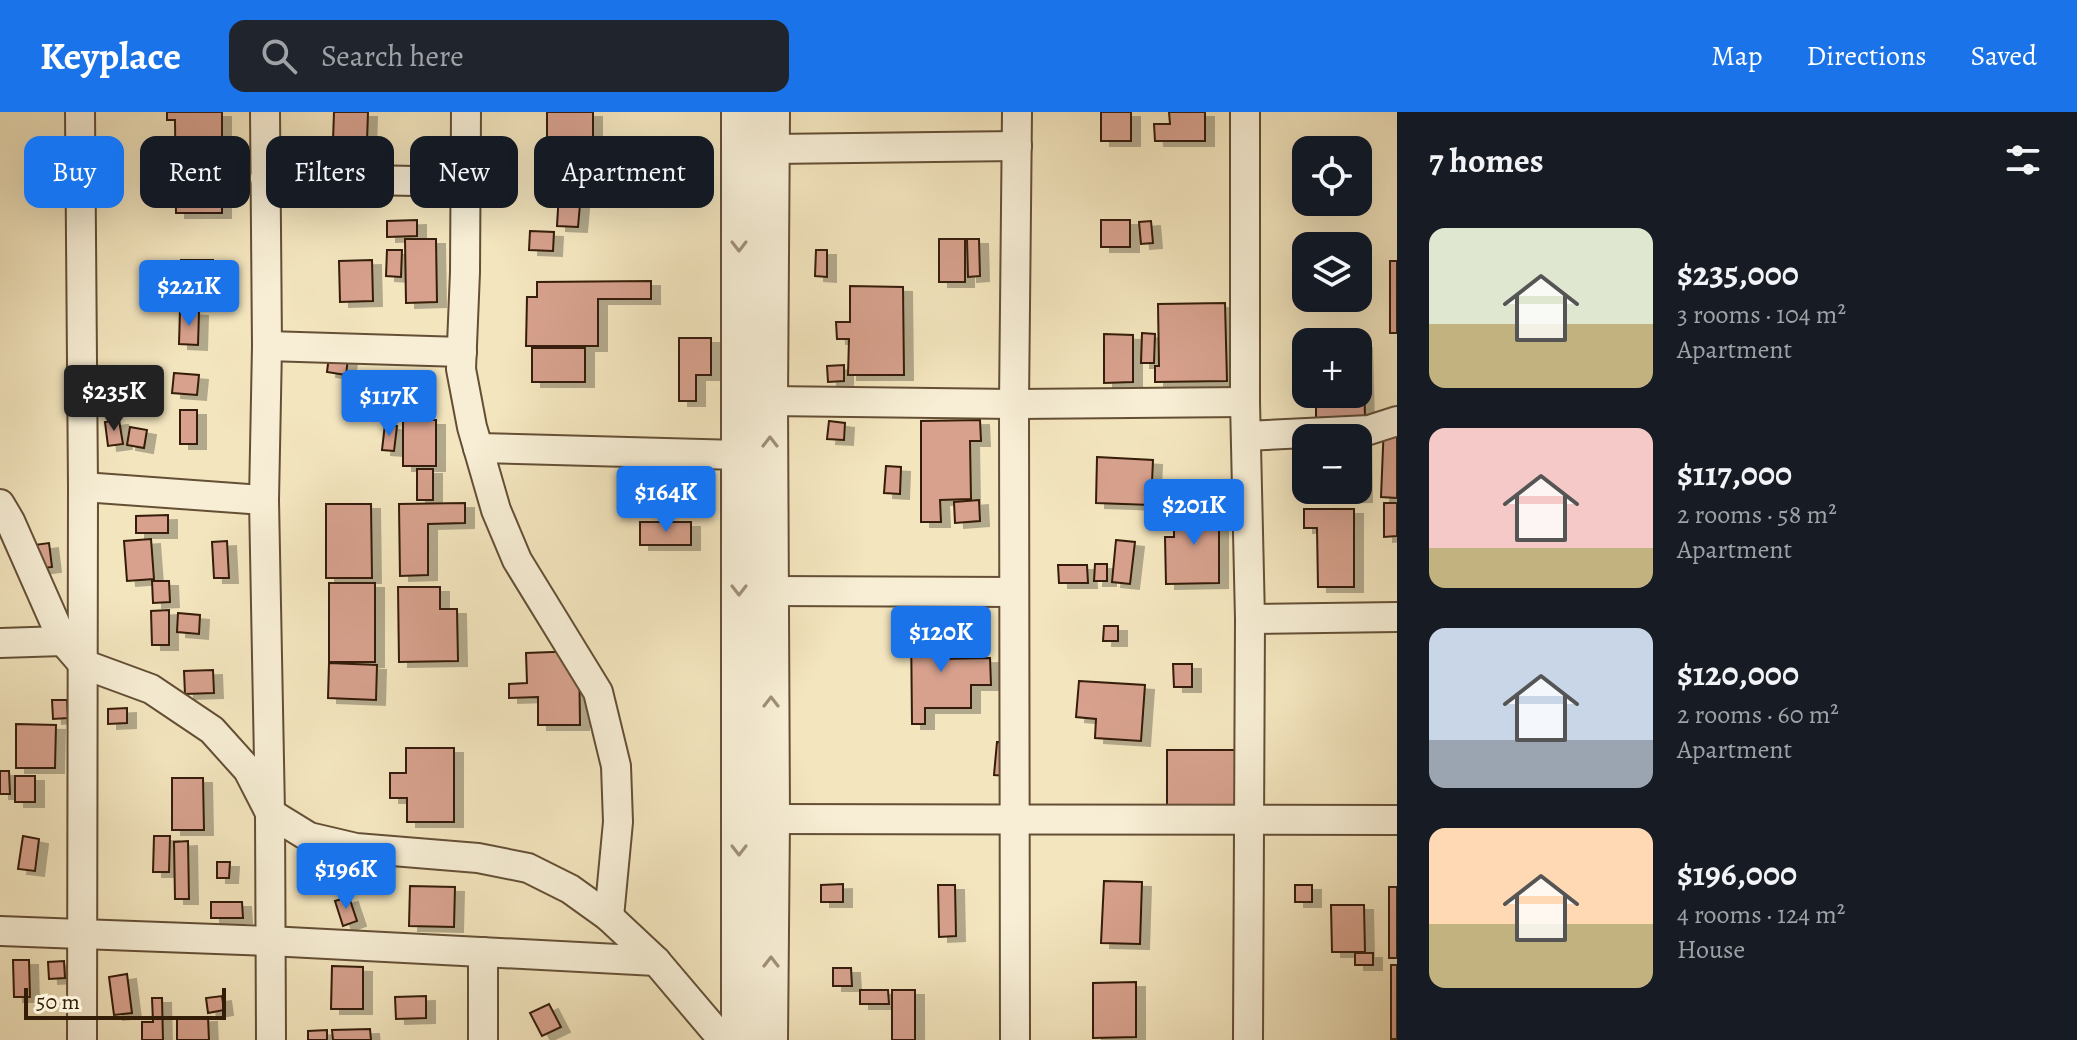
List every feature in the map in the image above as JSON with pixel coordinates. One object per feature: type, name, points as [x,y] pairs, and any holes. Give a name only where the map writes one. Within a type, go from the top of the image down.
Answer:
[{"type":"street","points":[[80,112],[82,1040]]},
{"type":"street","points":[[265,112],[267,346],[264,500],[271,1040]]},
{"type":"street","points":[[466,112],[466,136]]},
{"type":"street","points":[[739,112],[739,1040]]},
{"type":"street","points":[[770,1040],[772,112]]},
{"type":"street","points":[[1015,1040],[1017,112]]},
{"type":"street","points":[[1245,112],[1245,402],[1250,619],[1248,1040]]},
{"type":"street","points":[[772,149],[1017,146]]},
{"type":"street","points":[[265,178],[410,181]]},
{"type":"street","points":[[466,208],[461,369],[472,427],[496,510],[517,560],[598,692],[616,766],[618,822],[609,917]]},
{"type":"street","points":[[267,346],[462,352]]},
{"type":"street","points":[[770,401],[1014,404],[1245,402]]},
{"type":"street","points":[[1246,436],[1369,430],[1397,421]]},
{"type":"street","points":[[478,448],[739,455]]},
{"type":"street","points":[[83,487],[264,500]]},
{"type":"street","points":[[0,504],[63,641],[83,664],[151,689],[212,730],[248,770],[270,813],[309,837],[356,848],[478,858],[528,868],[570,889],[609,917],[656,961],[723,1040]]},
{"type":"street","points":[[770,591],[1014,592]]},
{"type":"street","points":[[1250,619],[1397,617]]},
{"type":"street","points":[[0,643],[63,641]]},
{"type":"street","points":[[772,819],[1397,820]]},
{"type":"street","points":[[0,931],[656,961]]},
{"type":"street","points":[[483,952],[483,1040]]},
{"type":"building","points":[[167,112],[222,112],[222,136],[175,136],[175,120],[167,120]]},
{"type":"building","points":[[334,112],[368,112],[367,136],[333,136]]},
{"type":"building","points":[[547,112],[593,112],[593,136],[547,136]]},
{"type":"building","points":[[1101,112],[1131,112],[1131,141],[1101,141]]},
{"type":"building","points":[[1169,112],[1205,112],[1205,141],[1155,141],[1154,124],[1170,124]]},
{"type":"building","points":[[176,208],[222,208],[222,213],[176,213]]},
{"type":"building","points":[[558,208],[580,208],[578,227],[557,226]]},
{"type":"building","points":[[417,220],[417,236],[387,237],[387,221]]},
{"type":"building","points":[[1101,220],[1130,220],[1130,247],[1101,247]]},
{"type":"building","points":[[1151,221],[1153,243],[1141,244],[1139,222]]},
{"type":"building","points":[[530,231],[554,232],[553,251],[529,250]]},
{"type":"building","points":[[405,239],[436,239],[437,302],[406,303]]},
{"type":"building","points":[[939,239],[965,239],[965,282],[939,282]]},
{"type":"building","points":[[967,239],[979,239],[980,276],[968,277]]},
{"type":"building","points":[[387,250],[402,250],[401,277],[386,276]]},
{"type":"building","points":[[816,250],[827,250],[827,277],[815,276]]},
{"type":"building","points":[[181,260],[213,260],[213,281],[181,282]]},
{"type":"building","points":[[372,260],[373,301],[340,302],[339,261]]},
{"type":"building","points":[[1390,261],[1397,261],[1397,333],[1390,333]]},
{"type":"building","points":[[651,281],[651,299],[598,299],[598,346],[526,346],[527,297],[537,297],[537,282]]},
{"type":"building","points":[[850,286],[903,287],[904,375],[848,375],[849,339],[837,339],[836,322],[850,322]]},
{"type":"building","points":[[1225,303],[1227,381],[1155,382],[1155,366],[1159,366],[1158,304]]},
{"type":"building","points":[[180,310],[199,311],[198,345],[179,344]]},
{"type":"building","points":[[1142,333],[1155,334],[1154,363],[1141,363]]},
{"type":"building","points":[[1104,334],[1133,335],[1133,382],[1104,383]]},
{"type":"building","points":[[679,338],[711,338],[711,375],[696,375],[696,401],[679,401]]},
{"type":"building","points":[[532,348],[585,348],[585,382],[532,382]]},
{"type":"building","points":[[329,356],[348,358],[346,375],[327,372]]},
{"type":"building","points":[[844,365],[844,381],[828,382],[827,366]]},
{"type":"building","points":[[174,373],[199,375],[197,395],[172,393]]},
{"type":"building","points":[[1316,408],[1365,408],[1365,417],[1316,418]]},
{"type":"building","points":[[180,410],[197,410],[197,444],[180,444]]},
{"type":"building","points":[[119,420],[123,444],[108,446],[105,422]]},
{"type":"building","points":[[403,420],[436,420],[436,466],[403,466]]},
{"type":"building","points":[[980,420],[981,441],[970,441],[971,499],[940,500],[941,522],[921,522],[921,421]]},
{"type":"building","points":[[829,421],[845,423],[844,440],[827,439]]},
{"type":"building","points":[[1384,423],[1397,424],[1397,498],[1381,497]]},
{"type":"building","points":[[385,424],[397,426],[394,451],[382,450]]},
{"type":"building","points":[[130,427],[147,430],[144,448],[127,445]]},
{"type":"building","points":[[1097,457],[1153,460],[1151,505],[1096,503]]},
{"type":"building","points":[[886,466],[901,467],[900,494],[884,493]]},
{"type":"building","points":[[417,469],[433,469],[433,500],[417,500]]},
{"type":"building","points":[[979,500],[980,521],[955,523],[954,502]]},
{"type":"building","points":[[465,503],[465,523],[428,524],[428,575],[400,576],[399,504]]},
{"type":"building","points":[[1384,503],[1397,503],[1397,536],[1384,537]]},
{"type":"building","points":[[326,504],[371,504],[372,578],[326,578]]},
{"type":"building","points":[[1219,506],[1219,583],[1166,584],[1165,537],[1174,537],[1174,507]]},
{"type":"building","points":[[1304,509],[1354,509],[1354,587],[1318,587],[1317,528],[1304,528]]},
{"type":"building","points":[[168,515],[168,533],[136,533],[136,516]]},
{"type":"building","points":[[640,522],[691,522],[691,545],[640,545]]},
{"type":"building","points":[[151,539],[154,579],[127,581],[124,541]]},
{"type":"building","points":[[1116,540],[1135,542],[1130,584],[1112,582]]},
{"type":"building","points":[[227,541],[229,578],[214,578],[212,542]]},
{"type":"building","points":[[49,543],[52,567],[22,571],[19,547]]},
{"type":"building","points":[[1095,564],[1107,564],[1107,581],[1094,581]]},
{"type":"building","points":[[1058,565],[1087,565],[1088,583],[1059,583]]},
{"type":"building","points":[[152,581],[169,581],[170,602],[153,603]]},
{"type":"building","points":[[329,583],[375,583],[375,662],[329,662]]},
{"type":"building","points":[[398,587],[440,587],[440,609],[457,609],[458,661],[399,662]]},
{"type":"building","points":[[169,610],[169,645],[152,645],[151,611]]},
{"type":"building","points":[[178,613],[200,615],[199,634],[177,632]]},
{"type":"building","points":[[941,622],[941,659],[990,658],[991,685],[971,685],[971,708],[925,708],[925,724],[912,724],[911,623]]},
{"type":"building","points":[[1104,626],[1118,626],[1118,641],[1103,641]]},
{"type":"building","points":[[579,651],[580,725],[538,725],[538,697],[509,698],[509,684],[527,683],[526,653]]},
{"type":"building","points":[[329,663],[377,665],[376,700],[328,698]]},
{"type":"building","points":[[1173,664],[1192,664],[1192,687],[1174,687]]},
{"type":"building","points":[[213,670],[214,693],[185,694],[184,671]]},
{"type":"building","points":[[1079,681],[1145,685],[1141,741],[1095,738],[1096,719],[1076,717]]},
{"type":"building","points":[[52,700],[67,700],[68,718],[53,719]]},
{"type":"building","points":[[127,708],[127,723],[108,724],[108,709]]},
{"type":"building","points":[[16,724],[56,725],[55,768],[16,768]]},
{"type":"building","points":[[997,742],[1012,743],[1009,776],[994,775]]},
{"type":"building","points":[[406,748],[454,748],[454,822],[407,822],[407,798],[390,798],[390,773],[406,773]]},
{"type":"building","points":[[1167,750],[1236,750],[1237,827],[1167,827]]},
{"type":"building","points":[[0,771],[9,771],[10,794],[0,794]]},
{"type":"building","points":[[15,776],[35,776],[35,802],[15,802]]},
{"type":"building","points":[[172,778],[203,778],[204,830],[172,830]]},
{"type":"building","points":[[23,836],[39,839],[35,871],[18,869]]},
{"type":"building","points":[[154,836],[170,836],[169,872],[153,872]]},
{"type":"building","points":[[188,841],[189,899],[175,899],[174,842]]},
{"type":"building","points":[[217,862],[230,862],[229,878],[217,878]]},
{"type":"building","points":[[1104,881],[1142,882],[1140,944],[1101,943]]},
{"type":"building","points":[[843,884],[843,902],[821,902],[821,885]]},
{"type":"building","points":[[938,885],[955,885],[956,936],[939,937]]},
{"type":"building","points":[[1295,885],[1312,885],[1312,902],[1295,902]]},
{"type":"building","points":[[410,886],[455,887],[454,927],[409,926]]},
{"type":"building","points":[[1389,887],[1397,887],[1397,958],[1389,958]]},
{"type":"building","points":[[349,897],[357,921],[343,926],[335,901]]},
{"type":"building","points":[[211,902],[242,902],[243,918],[211,918]]},
{"type":"building","points":[[1331,905],[1364,905],[1365,952],[1332,952]]},
{"type":"building","points":[[1355,953],[1373,953],[1373,965],[1355,965]]},
{"type":"building","points":[[13,960],[29,960],[30,997],[14,997]]},
{"type":"building","points":[[64,961],[65,978],[49,979],[48,962]]},
{"type":"building","points":[[1391,965],[1397,965],[1397,1039],[1391,1039]]},
{"type":"building","points":[[332,966],[363,967],[363,1009],[331,1009]]},
{"type":"building","points":[[833,968],[851,968],[852,986],[833,986]]},
{"type":"building","points":[[127,974],[132,1013],[114,1015],[109,977]]},
{"type":"building","points":[[1136,982],[1136,1037],[1093,1038],[1093,983]]},
{"type":"building","points":[[860,990],[888,990],[889,1004],[860,1004]]},
{"type":"building","points":[[892,990],[915,990],[915,1040],[892,1040]]},
{"type":"building","points":[[222,996],[224,1010],[208,1013],[206,998]]},
{"type":"building","points":[[426,996],[426,1018],[396,1019],[395,997]]},
{"type":"building","points":[[152,998],[162,998],[163,1040],[142,1040],[142,1022],[153,1022]]},
{"type":"building","points":[[549,1004],[561,1027],[542,1036],[530,1013]]},
{"type":"building","points":[[208,1017],[209,1040],[177,1040],[177,1018]]},
{"type":"building","points":[[370,1029],[371,1040],[333,1040],[332,1030]]},
{"type":"building","points":[[327,1030],[327,1040],[308,1040],[308,1031]]}]
